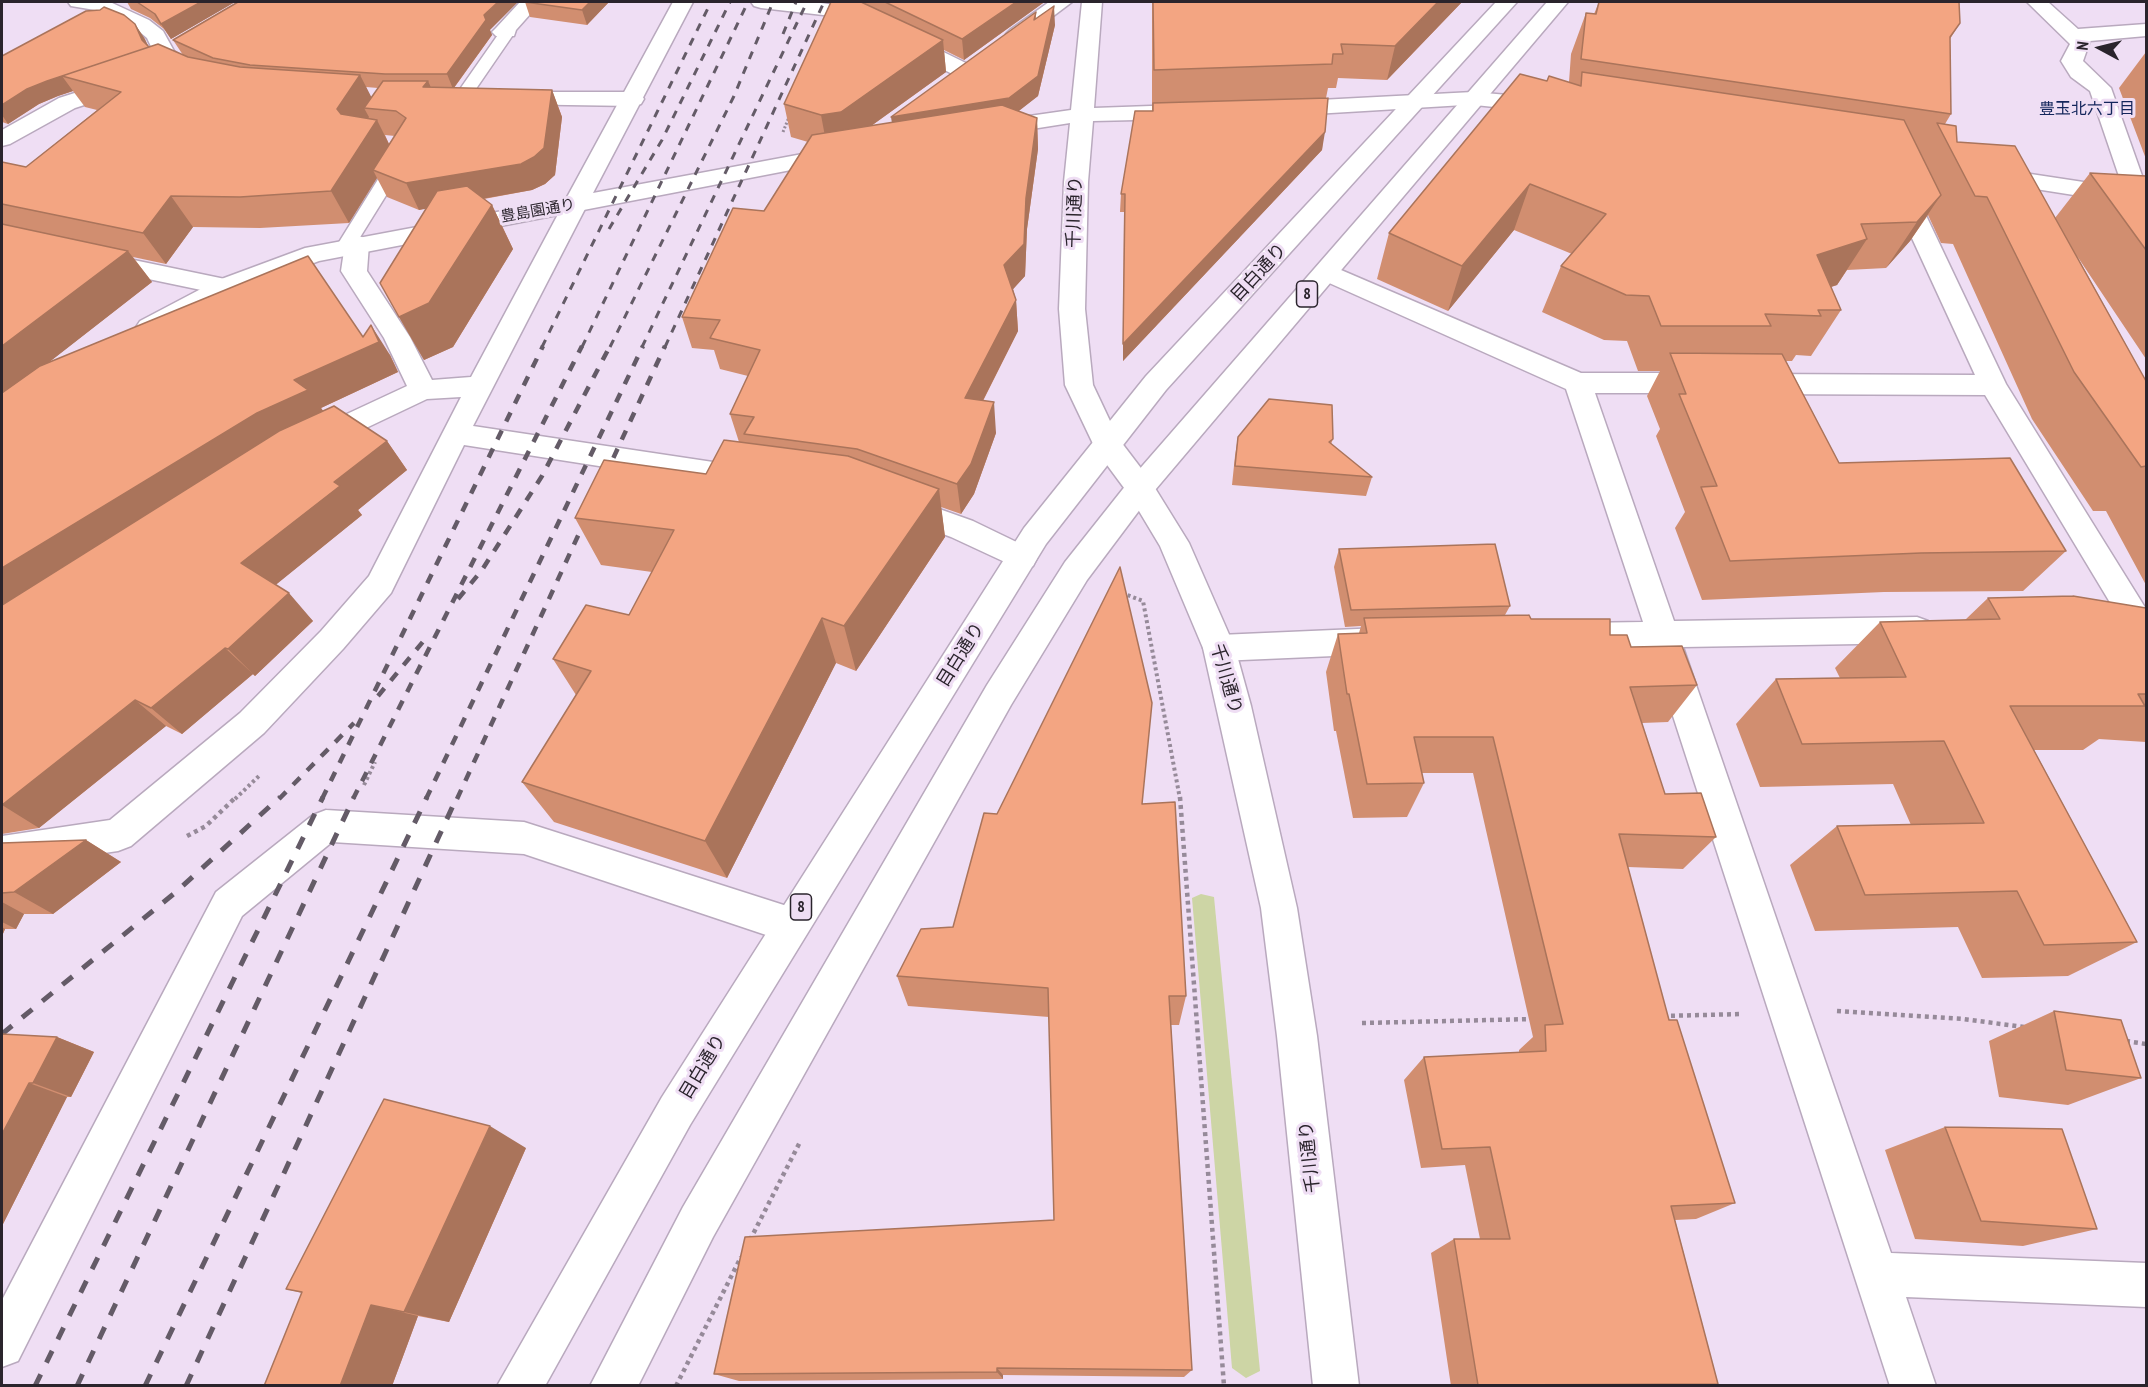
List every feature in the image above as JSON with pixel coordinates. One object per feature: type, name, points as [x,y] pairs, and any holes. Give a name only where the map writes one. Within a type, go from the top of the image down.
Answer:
[{"type":"street","points":[[507,32],[503,32],[531,2]]},
{"type":"street","points":[[2,852],[118,835],[252,723],[332,640],[380,584],[455,434],[683,2]]},
{"type":"street","points":[[761,2],[835,10],[861,19],[957,78],[985,58]]},
{"type":"street","points":[[1004,44],[1062,2]]},
{"type":"street","name":"千川通り","points":[[1092,2],[1076,182],[1072,309],[1079,385],[1106,443],[1140,488],[1174,543],[1218,648],[1253,784],[1279,908],[1297,1036],[1336,1386]]},
{"type":"street","name":"目白通り","points":[[520,1386],[676,1111],[1035,536],[1106,443],[1156,383],[1507,2]]},
{"type":"street","name":"8","points":[[613,1386],[698,1222],[999,695],[1076,571],[1140,488],[1558,2]]},
{"type":"street","points":[[2037,2],[2081,43],[2072,61],[2079,72],[2100,88],[2144,201]]},
{"type":"street","points":[[82,11],[116,5],[156,34],[161,68]]},
{"type":"street","points":[[2073,36],[2146,30]]},
{"type":"street","points":[[2,139],[67,103],[161,68],[185,42]]},
{"type":"street","points":[[161,68],[216,81]]},
{"type":"street","points":[[438,99],[633,99]]},
{"type":"street","points":[[1260,109],[1415,104],[1473,99],[1516,101],[1563,108]]},
{"type":"street","points":[[968,133],[1081,115],[1202,111]]},
{"type":"street","name":"豊島園通り","points":[[130,338],[225,287],[314,254],[861,149]]},
{"type":"street","points":[[1887,160],[1993,385],[2145,629]]},
{"type":"street","points":[[1967,172],[2144,201]]},
{"type":"street","points":[[351,246],[354,271],[397,337],[423,390]]},
{"type":"street","points":[[78,256],[225,287]]},
{"type":"street","points":[[1327,272],[1578,382],[1993,385]]},
{"type":"street","points":[[1578,382],[1664,634],[1913,1386]]},
{"type":"street","points":[[291,452],[423,390],[482,386]]},
{"type":"street","points":[[455,434],[778,482]]},
{"type":"street","points":[[874,496],[962,529],[1022,558]]},
{"type":"street","points":[[2105,627],[2145,629]]},
{"type":"street","points":[[1557,637],[1950,630]]},
{"type":"street","points":[[1218,648],[1403,641]]},
{"type":"street","points":[[2,1345],[230,904],[326,826],[524,838],[790,926]]},
{"type":"street","points":[[1877,1274],[2146,1285]]},
{"type":"lane","points":[[461,99],[507,32]]},
{"type":"lane","points":[[351,246],[409,145],[388,145]]},
{"type":"path","points":[[779,141],[793,108]]},
{"type":"path","points":[[1116,595],[1127,593],[1143,601],[1182,810],[1224,1386]]},
{"type":"path","points":[[216,815],[260,775]]},
{"type":"path","points":[[676,1386],[804,1134]]},
{"type":"green space","points":[[1201,894],[1214,897],[1260,1371],[1246,1378],[1232,1368],[1192,898]]},
{"type":"building","points":[[137,2],[201,2],[161,24],[155,14]]},
{"type":"building","points":[[238,2],[498,2],[484,15],[486,20],[447,74],[385,74],[250,65],[213,58],[173,40]]},
{"type":"building","points":[[525,2],[590,2],[582,10]]},
{"type":"building","points":[[831,2],[861,2],[943,40],[841,112],[821,115],[784,104]]},
{"type":"building","points":[[885,2],[1016,2],[962,39]]},
{"type":"building","points":[[1153,2],[1438,2],[1395,46],[1341,44],[1343,54],[1333,54],[1332,64],[1154,70]]},
{"type":"building","points":[[1599,2],[1959,2],[1960,23],[1950,37],[1951,114],[1581,59],[1586,13],[1596,14]]},
{"type":"building","points":[[1054,6],[1038,76],[1009,98],[891,117],[1036,12],[1034,20]]},
{"type":"building","points":[[104,7],[124,15],[135,24],[142,40],[149,47],[47,81],[27,89],[2,105],[2,56],[86,11],[100,10]]},
{"type":"building","points":[[158,44],[188,57],[240,67],[360,75],[337,109],[341,114],[377,120],[331,191],[240,197],[171,196],[143,233],[2,204],[2,162],[26,167],[121,92],[62,76]]},
{"type":"building","points":[[1582,72],[1904,120],[1941,195],[1917,222],[1861,224],[1867,239],[1817,255],[1841,310],[1818,310],[1821,316],[1765,314],[1771,326],[1661,326],[1649,296],[1626,295],[1561,266],[1606,214],[1530,184],[1462,266],[1389,233],[1520,74],[1547,81],[1549,76],[1581,86]]},
{"type":"building","points":[[383,81],[428,81],[423,87],[552,90],[544,148],[521,164],[406,183],[373,170],[406,118],[396,111],[364,108]]},
{"type":"building","points":[[1328,98],[1325,132],[1123,344],[1125,194],[1121,194],[1135,111],[1153,111],[1153,103]]},
{"type":"building","points":[[1002,105],[1037,118],[1026,198],[1024,244],[1004,265],[1016,300],[965,398],[994,402],[971,464],[957,484],[857,449],[744,434],[754,417],[730,414],[760,350],[710,338],[720,320],[682,317],[733,208],[764,211],[812,135]]},
{"type":"building","points":[[1937,123],[1956,126],[1957,142],[2015,146],[2146,381],[2146,466],[2141,467],[2074,372],[1987,197],[1975,196]]},
{"type":"building","points":[[2090,173],[2146,176],[2146,250]]},
{"type":"building","points":[[467,186],[492,205],[429,303],[399,317],[380,283],[437,191]]},
{"type":"building","points":[[2,224],[128,251],[2,346]]},
{"type":"building","points":[[308,256],[363,337],[371,325],[379,342],[294,380],[308,390],[257,413],[2,568],[2,393],[40,366]]},
{"type":"building","points":[[1670,353],[1782,354],[1839,463],[2010,458],[2066,551],[1921,553],[1730,561],[1701,487],[1717,486],[1679,394],[1686,394]]},
{"type":"building","points":[[1269,399],[1332,405],[1333,439],[1329,442],[1372,477],[1235,466],[1238,437]]},
{"type":"building","points":[[334,406],[387,441],[334,482],[340,486],[241,563],[289,593],[228,649],[225,648],[151,708],[135,700],[2,805],[2,605],[279,431]]},
{"type":"building","points":[[724,440],[848,456],[939,489],[844,626],[822,618],[705,841],[522,782],[591,671],[553,659],[586,605],[629,615],[674,530],[575,518],[604,460],[706,474]]},
{"type":"building","points":[[1495,544],[1510,606],[1351,610],[1339,549]]},
{"type":"building","points":[[1120,567],[1152,703],[1142,804],[1175,802],[1186,996],[1169,996],[1192,1370],[997,1368],[997,1372],[714,1374],[745,1237],[1054,1220],[1048,988],[897,976],[921,929],[953,927],[984,813],[997,814]]},
{"type":"building","points":[[2073,596],[2146,608],[2146,694],[2138,694],[2145,706],[2010,706],[2137,942],[2044,945],[2017,891],[1865,895],[1837,826],[1984,823],[1944,741],[1802,744],[1776,679],[1906,677],[1880,622],[2000,619],[1988,598]]},
{"type":"building","points":[[1529,615],[1531,619],[1610,619],[1610,635],[1627,635],[1631,647],[1682,646],[1697,685],[1630,687],[1665,794],[1701,793],[1716,837],[1619,834],[1669,1020],[1677,1020],[1735,1203],[1671,1206],[1718,1384],[1478,1385],[1454,1239],[1510,1239],[1490,1147],[1442,1149],[1424,1057],[1546,1051],[1545,1025],[1563,1024],[1493,737],[1414,737],[1424,783],[1367,784],[1349,694],[1347,694],[1338,634],[1367,633],[1364,618]]},
{"type":"building","points":[[86,840],[14,892],[2,893],[2,843]]},
{"type":"building","points":[[2054,1011],[2121,1020],[2141,1078],[2066,1070]]},
{"type":"building","points":[[2,1034],[57,1037],[33,1083],[29,1083],[2,1134]]},
{"type":"building","points":[[384,1099],[490,1126],[404,1312],[371,1305],[340,1386],[264,1386],[302,1292],[286,1289]]},
{"type":"building","points":[[1945,1127],[2062,1129],[2097,1229],[1981,1221]]},
{"type":"railway","points":[[542,347],[711,2]]},
{"type":"railway","points":[[609,229],[662,140],[730,2]]},
{"type":"railway","points":[[582,347],[748,2]]},
{"type":"railway","points":[[610,347],[734,96],[773,2]]},
{"type":"railway","points":[[783,34],[796,2]]},
{"type":"railway","points":[[642,347],[807,2]]},
{"type":"railway","points":[[665,347],[824,2]]},
{"type":"railway","points":[[322,799],[543,346]]},
{"type":"railway","points":[[354,797],[582,346]]},
{"type":"railway","points":[[458,599],[482,570],[542,476],[610,346]]},
{"type":"railway","points":[[426,799],[643,346]]},
{"type":"railway","points":[[605,476],[665,346]]},
{"type":"railway","points":[[457,799],[588,514]]},
{"type":"railway","points":[[378,696],[426,638]]},
{"type":"railway","points":[[279,799],[354,723]]},
{"type":"railway","points":[[2,1034],[176,892],[280,797]]},
{"type":"railway","points":[[35,1386],[323,797]]},
{"type":"railway","points":[[77,1386],[354,797]]},
{"type":"railway","points":[[145,1386],[427,797]]},
{"type":"railway","points":[[186,1386],[457,797]]},
{"type":"district","name":"豊玉北六丁目","points":[[2087,109]]}]
